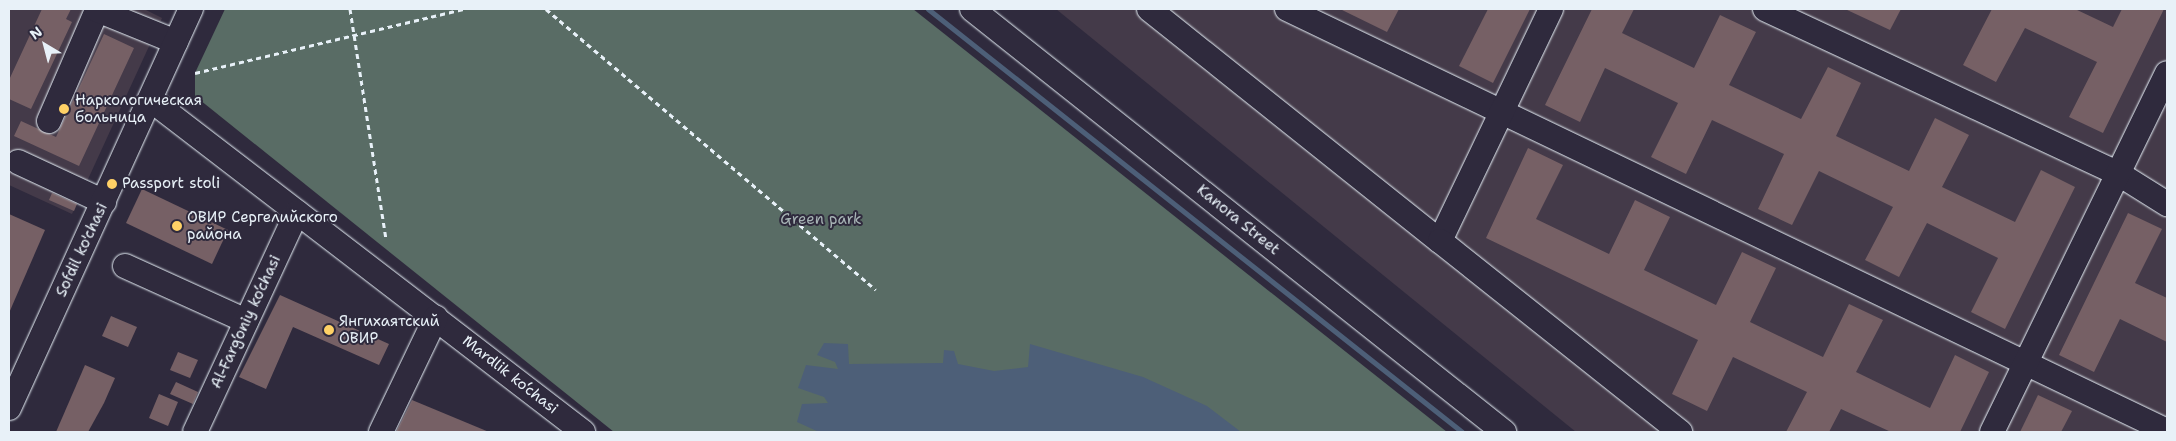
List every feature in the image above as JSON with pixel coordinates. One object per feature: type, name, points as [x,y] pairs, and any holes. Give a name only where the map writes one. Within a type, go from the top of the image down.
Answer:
[{"type":"street","name":"Sofdil ko'chasi","points":[[9,408],[191,9]]},
{"type":"street","name":"Kanora Street","points":[[972,9],[1504,432]]},
{"type":"street","points":[[1149,9],[1680,432]]},
{"type":"street","points":[[1287,9],[2026,361],[2167,431]]},
{"type":"street","points":[[1440,241],[1550,9]]},
{"type":"street","points":[[1765,9],[2118,174],[2167,204]]},
{"type":"street","points":[[49,121],[97,10],[176,42]]},
{"type":"street","points":[[1992,432],[2167,73]]},
{"type":"street","name":"Mardlik ko‘chasi","points":[[151,100],[436,317],[570,428]]},
{"type":"street","points":[[18,162],[104,202]]},
{"type":"street","name":"Al-Farg‘oniy ko‘chasi","points":[[194,432],[296,212]]},
{"type":"street","points":[[125,266],[246,322]]},
{"type":"street","points":[[381,432],[436,317]]},
{"type":"path","points":[[350,9],[386,238]]},
{"type":"path","points":[[195,73],[464,9]]},
{"type":"path","points":[[546,9],[876,290]]},
{"type":"shaded area","name":"Наркологическая больница","points":[[9,9],[144,9],[162,18],[72,214],[9,185]]},
{"type":"shaded area","points":[[1056,9],[2167,9],[2167,432],[1576,432]]},
{"type":"green space","name":"Green park","points":[[225,9],[913,9],[1447,432],[614,432],[195,96],[195,73]]},
{"type":"water","points":[[824,343],[848,344],[849,364],[943,363],[944,350],[954,351],[958,364],[994,371],[1028,367],[1030,344],[1143,377],[1207,406],[1241,432],[819,432],[797,422],[802,404],[828,403],[824,397],[798,388],[806,365],[838,369],[835,362],[817,355]]},
{"type":"building","points":[[42,9],[71,9],[66,19],[72,22],[31,109],[9,99],[9,80]]},
{"type":"building","points":[[1340,9],[1399,9],[1387,32]]},
{"type":"building","points":[[1488,9],[1530,9],[1493,83],[1459,66]]},
{"type":"building","points":[[1592,9],[1634,9],[1622,33],[1694,68],[1720,15],[1756,32],[1729,85],[1801,119],[1828,67],[1861,83],[1836,136],[1909,171],[1935,118],[1969,135],[1942,187],[2015,222],[2041,170],[2075,187],[2005,329],[1971,312],[1998,258],[1927,223],[1899,277],[1865,260],[1893,207],[1819,171],[1792,225],[1758,209],[1784,154],[1712,120],[1686,174],[1651,157],[1678,103],[1605,68],[1580,122],[1545,105]]},
{"type":"building","points":[[1845,9],[1901,9],[1890,30]]},
{"type":"building","points":[[1992,9],[2075,9],[2113,27],[2122,9],[2164,9],[2103,133],[2069,117],[2097,62],[2025,28],[1996,82],[1963,65]]},
{"type":"building","points":[[104,34],[134,48],[79,166],[14,136],[21,121],[56,137]]},
{"type":"building","points":[[1528,148],[1563,165],[1536,219],[1609,254],[1635,200],[1670,217],[1644,270],[1716,305],[1742,252],[1776,268],[1750,322],[1823,357],[1849,304],[1883,320],[1856,372],[1930,408],[1955,355],[1989,372],[1960,432],[1891,432],[1841,409],[1829,432],[1786,432],[1807,392],[1733,357],[1707,411],[1672,394],[1698,340],[1486,238]]},
{"type":"building","name":"ОВИР Сергелийского района","points":[[142,189],[228,230],[212,264],[126,223]]},
{"type":"building","points":[[52,193],[77,204],[74,211],[49,200]]},
{"type":"building","points":[[2128,213],[2162,229],[2135,283],[2167,298],[2167,342],[2120,319],[2094,372],[2059,355]]},
{"type":"building","points":[[9,214],[45,230],[9,313]]},
{"type":"building","points":[[280,295],[389,344],[379,365],[293,327],[266,389],[239,377]]},
{"type":"building","points":[[111,316],[137,327],[128,347],[102,336]]},
{"type":"building","points":[[178,352],[198,360],[190,378],[170,370]]},
{"type":"building","points":[[85,365],[115,378],[88,432],[56,432]]},
{"type":"building","points":[[176,382],[198,392],[193,404],[170,394]]},
{"type":"building","points":[[159,394],[178,402],[168,426],[149,418]]},
{"type":"building","points":[[2038,395],[2072,411],[2061,432],[2020,432]]},
{"type":"building","points":[[412,400],[489,432],[396,432]]},
{"type":"waterway","points":[[928,9],[1462,432]]},
{"type":"place","name":"Наркологическая больница","points":[[64,109]]},
{"type":"place","name":"Passport stoli","points":[[112,184]]},
{"type":"place","name":"ОВИР Сергелийского района","points":[[177,226]]},
{"type":"place","name":"Янгихаятский ОВИР","points":[[329,330]]}]
